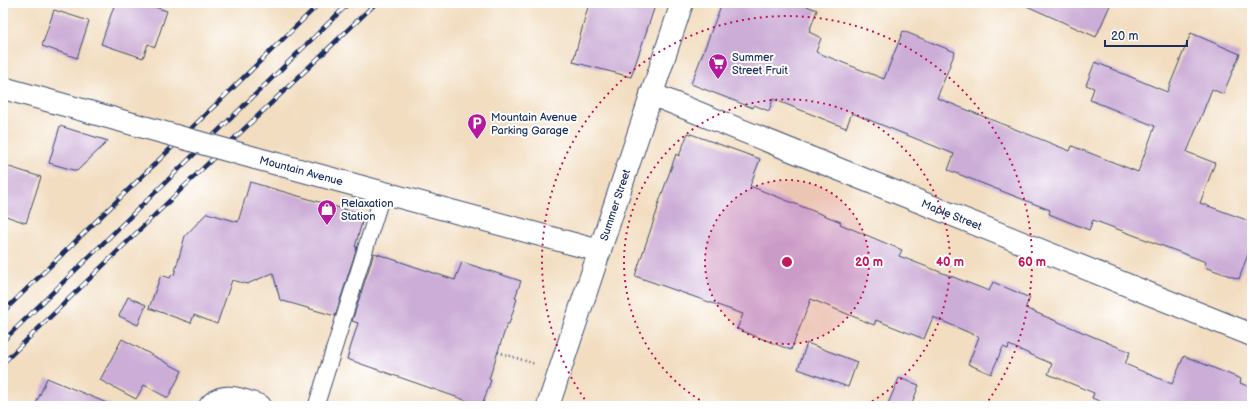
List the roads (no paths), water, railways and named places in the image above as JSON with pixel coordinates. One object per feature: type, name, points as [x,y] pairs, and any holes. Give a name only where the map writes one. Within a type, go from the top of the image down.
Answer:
[{"type":"street","name":"Summer Street","points":[[548,406],[682,3]]},
{"type":"street","name":"Mountain Avenue","points":[[3,88],[383,193],[600,251]]},
{"type":"street","name":"Maple Street","points":[[651,94],[1252,334]]},
{"type":"street","points":[[210,406],[217,400],[227,397],[260,406]]},
{"type":"lane","points":[[316,406],[383,193]]},
{"type":"railway","points":[[3,312],[320,3]]},
{"type":"railway","points":[[3,341],[349,3]]},
{"type":"railway","points":[[3,363],[198,173],[376,3]]},
{"type":"place","name":"Summer Street Fruit","points":[[718,80]]},
{"type":"place","name":"Mountain Avenue Parking Garage","points":[[477,140]]},
{"type":"place","name":"Relaxation Station","points":[[327,226]]}]
